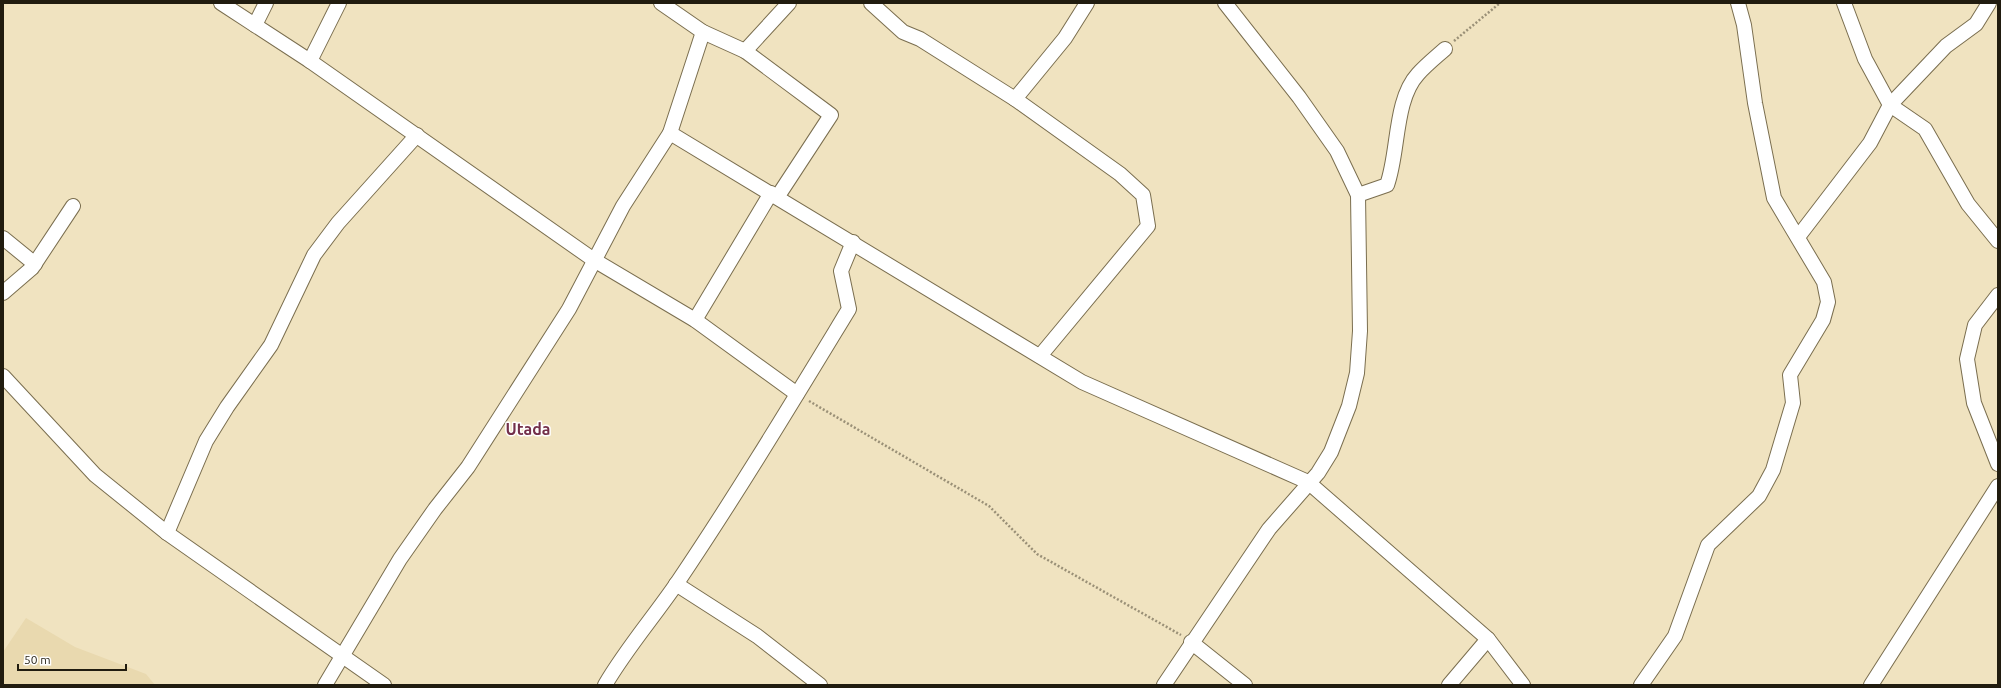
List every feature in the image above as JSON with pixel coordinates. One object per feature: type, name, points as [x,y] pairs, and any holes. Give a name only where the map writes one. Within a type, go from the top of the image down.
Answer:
[{"type":"street","points":[[221,3],[310,61],[594,260],[694,320],[797,394]]},
{"type":"street","points":[[255,25],[266,3]]},
{"type":"street","points":[[310,61],[339,3]]},
{"type":"street","points":[[661,3],[703,32],[745,51],[831,115],[775,194],[694,320]]},
{"type":"street","points":[[745,51],[789,3]]},
{"type":"street","points":[[871,3],[903,32],[920,39],[1015,99],[1120,174],[1143,195],[1148,226],[1040,356]]},
{"type":"street","points":[[1015,99],[1065,38],[1087,3]]},
{"type":"street","points":[[1164,685],[1191,642],[1269,529],[1308,482],[1318,473],[1332,452],[1349,406],[1357,373],[1360,331],[1358,195],[1337,151],[1299,97],[1225,3]]},
{"type":"street","points":[[1641,685],[1675,636],[1708,545],[1758,496],[1773,470],[1792,403],[1790,375],[1823,320],[1828,302],[1824,282],[1774,198],[1755,103],[1742,18],[1738,3]]},
{"type":"street","points":[[1844,3],[1865,59],[1890,105],[1925,129],[1968,204],[1998,241]]},
{"type":"street","points":[[1798,237],[1870,143],[1890,105],[1946,46],[1976,24],[1989,3],[1998,7]]},
{"type":"street","points":[[325,685],[400,559],[435,509],[468,467],[569,309],[623,206],[670,133],[703,32]]},
{"type":"street","points":[[1358,195],[1387,185],[1392,171],[1405,95],[1417,74],[1445,49]]},
{"type":"street","points":[[670,133],[775,194],[1082,382],[1308,482],[1488,640],[1523,685]]},
{"type":"street","points":[[167,533],[206,440],[270,345],[314,255],[338,224],[417,135]]},
{"type":"street","points":[[3,293],[35,264],[73,206]]},
{"type":"street","points":[[3,238],[35,264]]},
{"type":"street","points":[[605,685],[676,584],[797,394],[849,308],[841,271],[853,242]]},
{"type":"street","points":[[1998,295],[1974,325],[1966,359],[1974,403],[1998,464]]},
{"type":"street","points":[[3,376],[95,475],[167,533],[384,685]]},
{"type":"street","points":[[1871,685],[1998,486]]},
{"type":"street","points":[[676,584],[757,636],[820,685]]},
{"type":"street","points":[[1449,685],[1488,640]]},
{"type":"street","points":[[1191,642],[1245,685]]},
{"type":"path","points":[[1445,49],[1500,3]]},
{"type":"path","points":[[797,394],[989,506],[1037,554],[1191,642]]},
{"type":"shaded area","points":[[26,618],[75,647],[146,674],[155,685],[3,685],[3,652]]},
{"type":"district","name":"Utada","points":[[528,429]]}]
